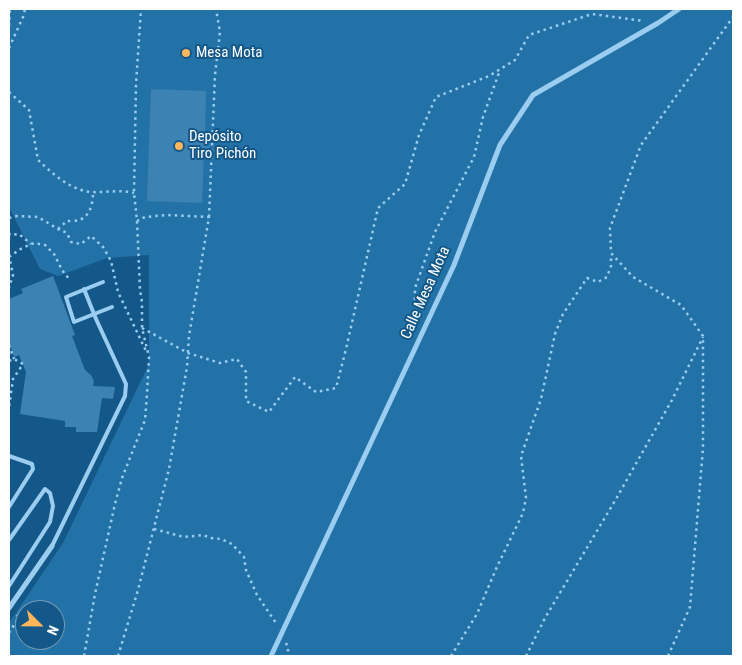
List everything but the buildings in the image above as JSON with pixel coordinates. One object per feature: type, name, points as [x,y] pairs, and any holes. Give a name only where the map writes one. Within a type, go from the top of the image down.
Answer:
[{"type":"street","name":"Calle Mesa Mota","points":[[271,656],[454,264],[500,145],[533,95],[679,9]]},
{"type":"street","points":[[9,608],[52,546]]},
{"type":"lane","points":[[103,282],[66,297],[74,322],[112,307]]},
{"type":"lane","points":[[52,546],[125,396],[126,384],[84,289]]},
{"type":"lane","points":[[9,456],[32,464],[33,470],[9,507]]},
{"type":"lane","points":[[9,540],[45,489],[50,493],[53,506],[50,522],[9,586]]},
{"type":"path","points":[[9,26],[10,9]]},
{"type":"path","points":[[9,48],[25,9]]},
{"type":"path","points":[[84,656],[95,594],[115,504],[122,478],[145,420],[149,357],[142,328],[142,302],[134,193],[136,84],[141,9]]},
{"type":"path","points":[[118,656],[138,590],[169,469],[187,367],[189,336],[210,217],[215,74],[220,32],[216,9]]},
{"type":"path","points":[[592,14],[597,9]]},
{"type":"path","points":[[142,328],[188,353],[220,363],[237,359],[246,372],[246,400],[269,412],[295,377],[316,392],[336,388],[378,208],[405,184],[419,135],[436,97],[488,76],[515,60],[529,35],[592,14],[658,23]]},
{"type":"path","points":[[451,656],[477,614],[523,513],[526,498],[521,456],[541,399],[555,334],[563,314],[587,278],[598,282],[607,277],[611,266],[610,228],[641,145],[733,17]]},
{"type":"path","points":[[422,334],[414,319],[415,288],[435,232],[474,157],[483,117],[500,69]]},
{"type":"path","points":[[9,92],[29,110],[38,160],[62,181],[80,190],[134,193]]},
{"type":"path","points":[[58,230],[67,221],[80,220],[88,214],[93,203],[93,192]]},
{"type":"path","points":[[9,218],[17,216],[38,217],[67,234],[71,242],[81,244],[91,236],[103,247],[111,260],[118,292],[149,357]]},
{"type":"path","points":[[137,221],[145,216],[210,217]]},
{"type":"path","points":[[9,234],[19,234],[31,244]]},
{"type":"path","points":[[9,288],[13,275],[9,256],[34,243],[44,245],[54,254],[69,279]]},
{"type":"path","points":[[611,254],[633,277],[681,305],[703,336],[703,448],[690,607],[668,656]]},
{"type":"path","points":[[526,656],[545,618],[672,400],[703,336]]},
{"type":"path","points":[[9,345],[14,359],[23,364],[13,379],[9,407]]},
{"type":"path","points":[[9,361],[14,359]]},
{"type":"path","points":[[154,529],[184,537],[203,535],[211,538],[221,538],[232,544],[244,557],[246,570],[256,595],[282,632],[288,648],[288,656]]},
{"type":"path","points":[[9,608],[19,617],[9,633]]},
{"type":"shaded area","points":[[9,9],[733,9],[733,656],[9,656],[9,623],[15,614],[15,650],[65,650],[65,600],[25,600],[63,543],[149,364],[149,255],[107,258],[58,276],[40,269],[9,207]]},
{"type":"place","name":"Mesa Mota","points":[[186,53]]},
{"type":"place","name":"Depósito Tiro Pichón","points":[[179,146]]}]
